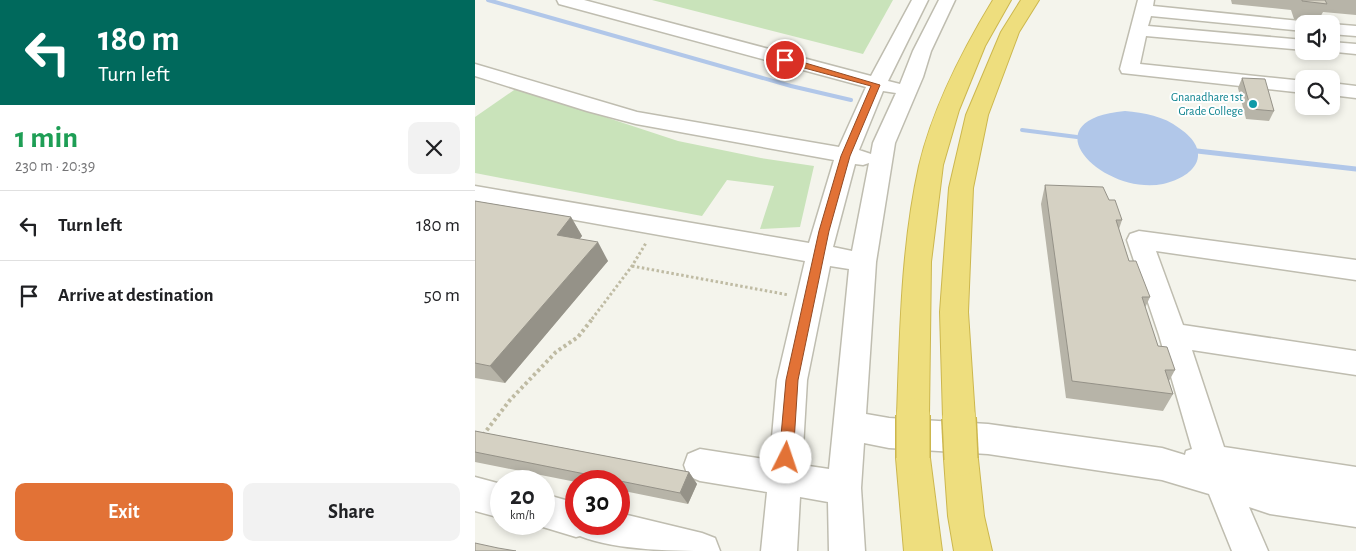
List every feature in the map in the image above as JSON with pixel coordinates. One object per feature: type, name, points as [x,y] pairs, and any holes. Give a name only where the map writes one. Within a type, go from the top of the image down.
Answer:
[{"type":"highway","points":[[923,551],[913,458],[913,340],[917,262],[931,165],[948,110],[975,46],[1002,0]]},
{"type":"highway","points":[[973,551],[966,516],[961,458],[954,312],[961,188],[980,106],[1010,32],[1030,0]]},
{"type":"street","points":[[565,0],[879,78],[910,84]]},
{"type":"street","points":[[779,551],[792,380],[819,253],[846,156],[879,78],[920,0]]},
{"type":"street","points":[[847,551],[845,488],[863,262],[884,143],[910,84],[922,51],[947,0]]},
{"type":"street","points":[[627,1],[879,78]]},
{"type":"street","points":[[1295,25],[1193,8],[1145,5],[1129,69],[1295,86]]},
{"type":"street","points":[[1139,30],[1295,44]]},
{"type":"street","points":[[1340,30],[1356,31]]},
{"type":"street","points":[[1340,48],[1356,50]]},
{"type":"street","points":[[475,70],[619,114],[846,156],[881,160]]},
{"type":"street","points":[[1340,90],[1356,92]]},
{"type":"street","points":[[475,194],[863,262]]},
{"type":"street","points":[[1250,551],[1217,471],[1173,335],[1139,240],[1356,270]]},
{"type":"street","points":[[1173,335],[1356,363]]},
{"type":"street","points":[[850,426],[889,433],[988,439],[1217,471],[1356,482]]},
{"type":"street","points":[[700,465],[845,488]]},
{"type":"street","points":[[1217,471],[1270,497],[1356,510]]},
{"type":"street","points":[[475,494],[490,498]]},
{"type":"street","points":[[630,533],[702,551]]},
{"type":"path","points":[[481,438],[510,400],[556,352],[578,338],[632,266],[657,226]]},
{"type":"path","points":[[632,266],[809,299]]},
{"type":"green space","points":[[652,0],[893,0],[863,54]]},
{"type":"green space","points":[[517,88],[678,141],[761,158],[814,166],[800,227],[760,229],[774,186],[727,180],[702,216],[475,173],[475,117]]},
{"type":"water","points":[[1125,111],[1160,118],[1173,124],[1190,137],[1196,145],[1198,154],[1197,162],[1192,169],[1185,175],[1163,184],[1140,185],[1118,179],[1099,169],[1084,155],[1078,141],[1081,128],[1096,117]]},
{"type":"building","points":[[1325,0],[1327,4],[1302,1]]},
{"type":"building","points":[[1242,78],[1265,79],[1274,111],[1251,109]]},
{"type":"building","points":[[1045,185],[1103,187],[1109,200],[1115,200],[1122,220],[1116,220],[1129,261],[1136,261],[1150,297],[1142,297],[1158,346],[1167,347],[1175,370],[1165,370],[1173,394],[1072,381]]},
{"type":"building","points":[[475,201],[571,217],[557,235],[598,242],[490,366],[475,363]]},
{"type":"building","points":[[475,431],[689,472],[680,493],[630,483],[630,470],[565,470],[475,452]]},
{"type":"building","points":[[475,543],[498,548],[516,551],[475,551]]},
{"type":"waterway","points":[[488,0],[791,86],[851,100]]},
{"type":"waterway","points":[[1022,130],[1077,137]]},
{"type":"waterway","points":[[1197,151],[1356,169]]},
{"type":"place","name":"Gnanadhare 1st Grade College","points":[[1253,104]]},
{"type":"route","points":[[785,60],[876,85],[846,156],[824,231],[792,380],[786,458]]}]
